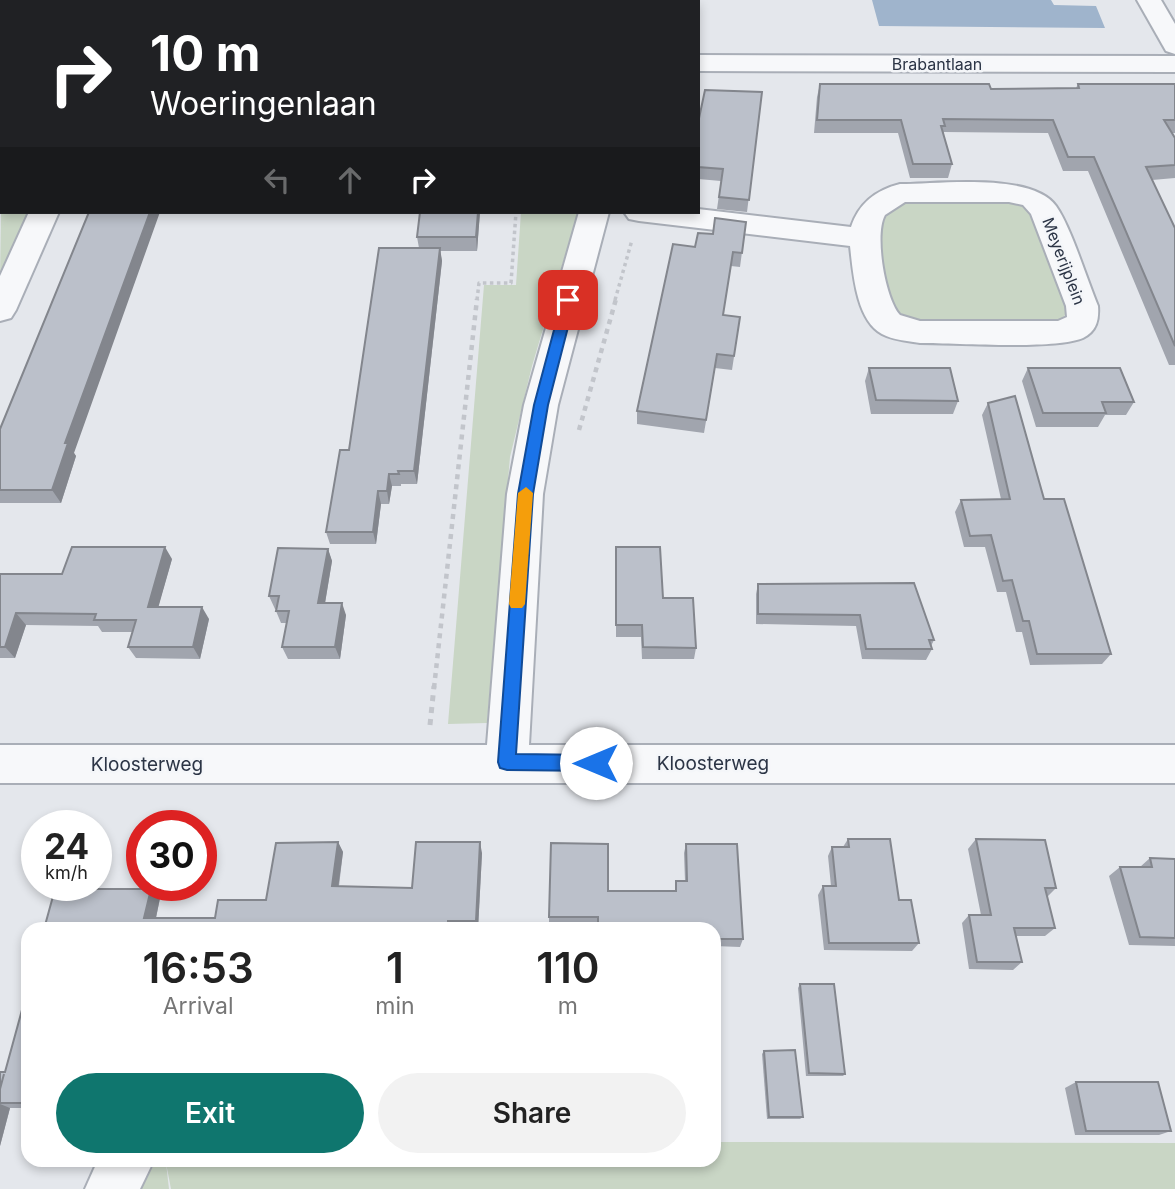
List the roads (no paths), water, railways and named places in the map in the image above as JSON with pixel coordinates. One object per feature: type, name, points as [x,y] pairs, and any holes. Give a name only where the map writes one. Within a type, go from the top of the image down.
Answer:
[{"type":"street","points":[[1149,0],[1175,46]]},
{"type":"street","name":"Brabantlaan","points":[[700,63],[1175,64]]},
{"type":"street","name":"Meyerijplein","points":[[900,193],[1024,195],[1033,199],[1044,210],[1082,306],[1083,320],[1074,328],[1058,332],[899,329],[886,320],[876,302],[863,238],[868,216],[880,201],[900,193]]},
{"type":"street","points":[[0,310],[43,214]]},
{"type":"street","points":[[507,762],[526,494],[541,405],[593,214]]},
{"type":"street","points":[[656,214],[863,238]]},
{"type":"street","name":"Kloosterweg","points":[[0,764],[1175,764]]},
{"type":"street","points":[[111,1189],[124,1167]]},
{"type":"water","points":[[872,0],[1051,0],[1054,5],[1096,6],[1105,28],[879,26]]}]
